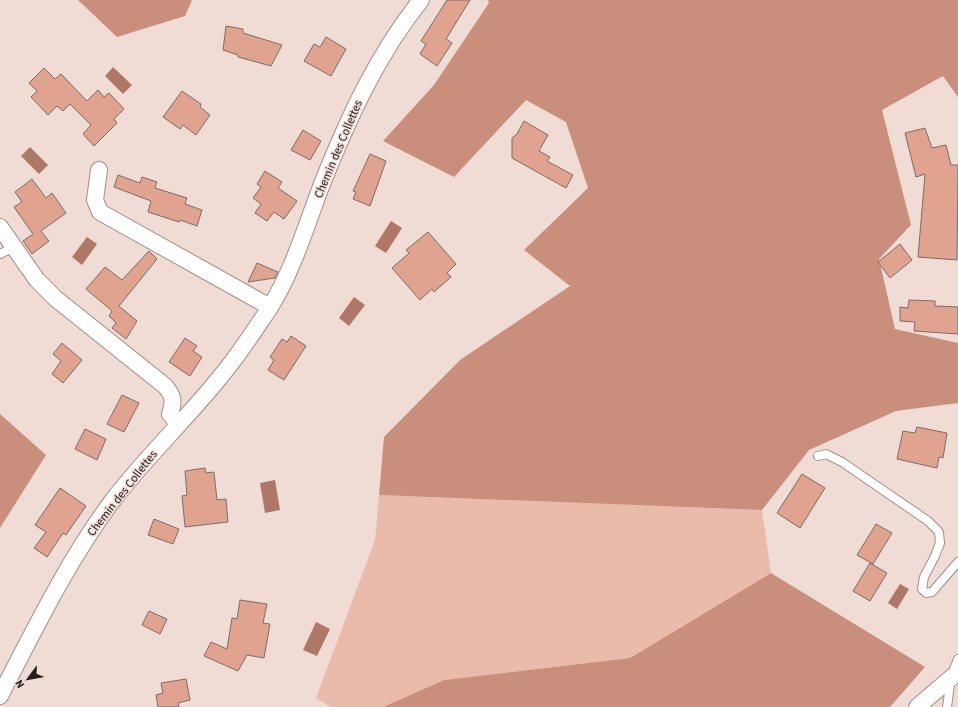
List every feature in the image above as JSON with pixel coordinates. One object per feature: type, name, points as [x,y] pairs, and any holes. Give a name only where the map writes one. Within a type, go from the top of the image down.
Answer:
[{"type":"street","name":"Chemin des Collettes","points":[[0,696],[60,582],[88,535],[122,488],[228,367],[270,307],[294,260],[343,132],[362,92],[400,25],[421,0]]},
{"type":"street","points":[[99,170],[95,200],[100,212],[270,307]]},
{"type":"street","points":[[0,227],[7,250],[55,298],[172,393],[173,403],[170,414],[178,424]]},
{"type":"street","points":[[917,707],[954,675]]},
{"type":"lane","points":[[818,456],[826,454],[842,462],[928,521],[938,532],[940,543],[924,577],[922,589],[926,593],[932,592],[958,562]]},
{"type":"lane","points":[[947,707],[958,659]]},
{"type":"shaded area","points":[[78,0],[192,0],[185,16],[117,37]]},
{"type":"shaded area","points":[[488,0],[958,0],[958,97],[943,76],[882,110],[911,225],[879,259],[895,329],[958,343],[958,403],[896,411],[809,450],[762,510],[379,495],[384,437],[460,360],[570,286],[524,250],[588,188],[566,122],[526,100],[454,177],[383,141],[434,85],[489,3]]},
{"type":"shaded area","points":[[113,67],[132,85],[123,94],[105,76]]},
{"type":"shaded area","points":[[30,147],[48,165],[39,174],[21,156]]},
{"type":"shaded area","points":[[391,221],[402,228],[386,253],[375,246]]},
{"type":"shaded area","points":[[87,237],[97,244],[82,265],[72,257]]},
{"type":"shaded area","points":[[354,297],[365,305],[349,326],[339,318]]},
{"type":"shaded area","points":[[0,414],[46,455],[0,528]]},
{"type":"shaded area","points":[[275,480],[280,510],[265,513],[260,483]]},
{"type":"shaded area","points":[[379,495],[762,510],[771,573],[630,658],[444,680],[383,707],[331,707],[316,698],[375,540]]},
{"type":"shaded area","points":[[771,573],[925,667],[890,707],[383,707],[444,680],[630,658]]},
{"type":"shaded area","points":[[900,584],[909,589],[897,609],[888,603]]},
{"type":"shaded area","points":[[316,622],[330,629],[317,656],[303,650]]},
{"type":"building","points":[[447,0],[470,0],[446,39],[452,43],[437,66],[420,54],[426,44],[421,41]]},
{"type":"building","points":[[226,26],[243,29],[243,33],[282,45],[271,66],[238,57],[238,55],[223,50]]},
{"type":"building","points":[[326,37],[346,49],[331,76],[304,61],[314,44],[320,47]]},
{"type":"building","points":[[44,68],[55,79],[61,74],[87,101],[98,90],[104,97],[109,93],[124,109],[114,119],[117,123],[94,146],[83,134],[91,125],[70,104],[63,111],[57,106],[48,115],[31,97],[37,91],[29,83]]},
{"type":"building","points":[[182,91],[201,104],[200,107],[210,115],[196,135],[183,125],[180,129],[163,117]]},
{"type":"building","points":[[524,121],[548,135],[539,151],[550,157],[547,161],[573,175],[566,188],[512,158],[512,138],[517,134]]},
{"type":"building","points":[[925,128],[932,148],[946,145],[951,165],[958,165],[957,260],[918,257],[925,174],[916,177],[905,133]]},
{"type":"building","points":[[303,130],[321,141],[310,160],[291,150]]},
{"type":"building","points":[[370,154],[386,161],[370,206],[353,199],[356,192],[353,191]]},
{"type":"building","points":[[265,171],[282,182],[278,188],[297,201],[284,219],[274,212],[267,221],[255,213],[261,204],[253,198],[261,187],[257,184]]},
{"type":"building","points":[[118,175],[140,183],[142,177],[157,182],[155,188],[187,198],[185,204],[202,210],[197,226],[148,212],[151,201],[114,187]]},
{"type":"building","points":[[32,179],[46,198],[52,193],[66,213],[41,231],[49,241],[32,254],[23,241],[33,234],[14,207],[22,202],[15,192]]},
{"type":"building","points":[[428,232],[456,264],[447,273],[451,277],[434,292],[432,289],[420,300],[392,268],[409,253],[406,250]]},
{"type":"building","points":[[900,244],[912,260],[890,278],[878,262]]},
{"type":"building","points":[[149,251],[157,259],[119,306],[137,321],[126,339],[112,328],[116,323],[109,316],[112,311],[86,289],[105,267],[122,280]]},
{"type":"building","points":[[257,263],[278,272],[275,278],[248,282]]},
{"type":"building","points":[[909,300],[935,301],[935,306],[958,307],[958,334],[914,331],[915,322],[900,321],[900,307],[908,308]]},
{"type":"building","points":[[291,336],[306,346],[284,380],[268,370],[274,360],[270,357],[282,339],[287,342]]},
{"type":"building","points":[[185,338],[197,346],[193,351],[202,357],[190,376],[169,362]]},
{"type":"building","points":[[62,343],[82,360],[63,383],[52,374],[61,361],[53,354]]},
{"type":"building","points":[[122,395],[139,403],[124,432],[107,424]]},
{"type":"building","points":[[917,427],[947,433],[943,458],[939,457],[937,468],[897,459],[903,431],[915,433]]},
{"type":"building","points":[[85,429],[106,439],[97,460],[75,449]]},
{"type":"building","points":[[205,468],[206,473],[214,472],[217,500],[226,499],[228,522],[185,527],[182,496],[187,495],[185,471]]},
{"type":"building","points":[[802,474],[825,488],[800,528],[777,513]]},
{"type":"building","points":[[60,488],[86,506],[66,535],[63,533],[47,557],[34,548],[46,532],[35,525]]},
{"type":"building","points":[[154,519],[179,529],[173,544],[148,535]]},
{"type":"building","points":[[876,524],[892,533],[873,564],[857,555]]},
{"type":"building","points":[[870,563],[887,573],[870,601],[853,591]]},
{"type":"building","points":[[240,600],[267,604],[263,623],[270,624],[264,658],[247,655],[238,671],[204,656],[211,642],[227,649],[232,618],[237,619]]},
{"type":"building","points":[[149,611],[167,619],[160,634],[142,625]]},
{"type":"building","points":[[186,679],[190,700],[178,703],[179,707],[158,707],[156,695],[163,693],[161,683]]}]
